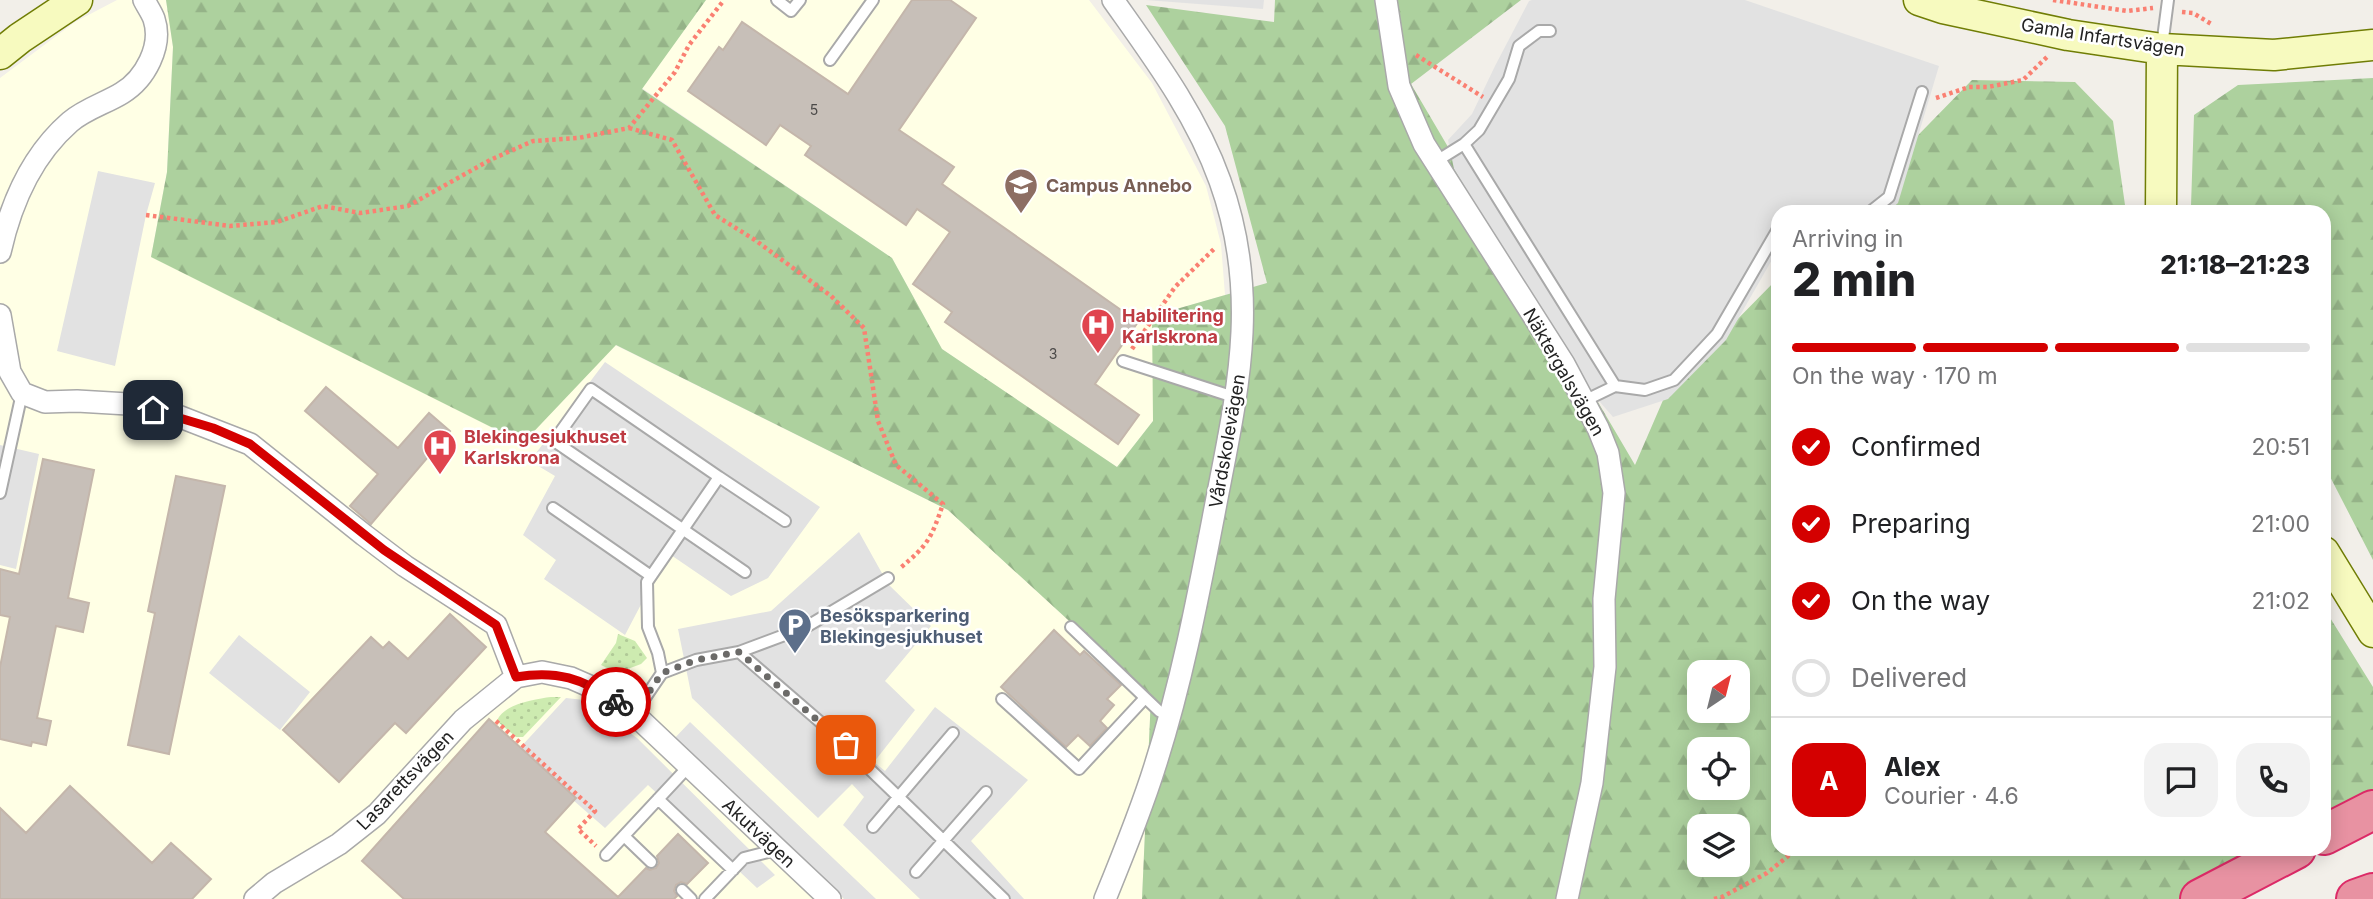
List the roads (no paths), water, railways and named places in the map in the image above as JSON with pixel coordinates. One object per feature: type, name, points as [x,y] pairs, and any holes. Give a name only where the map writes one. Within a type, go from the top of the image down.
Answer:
[{"type":"highway","points":[[2331,831],[2373,810]]},
{"type":"highway","points":[[2200,899],[2283,856]]},
{"type":"highway","points":[[2357,899],[2373,894]]},
{"type":"street","points":[[0,54],[78,0]]},
{"type":"street","points":[[0,252],[6,225],[20,188],[41,153],[72,120],[125,91],[144,73],[155,49],[155,20],[144,0]]},
{"type":"street","name":"Vårdskolevägen","points":[[1105,899],[1147,790],[1192,626],[1237,398],[1244,296],[1235,237],[1221,183],[1201,134],[1170,80],[1113,0]]},
{"type":"street","name":"Näktergalsvägen","points":[[1387,0],[1399,86],[1424,144],[1564,364],[1608,453],[1614,493],[1604,599],[1605,667],[1592,783],[1567,899]]},
{"type":"street","name":"Gamla Infartsvägen","points":[[1919,0],[2068,35],[2162,49],[2274,55],[2373,45]]},
{"type":"street","points":[[2161,205],[2162,49]]},
{"type":"street","points":[[0,315],[10,372],[22,393],[46,402],[128,404],[190,420],[250,444],[395,558],[496,625],[516,677]]},
{"type":"street","points":[[2331,563],[2373,632]]},
{"type":"street","name":"Akutvägen","points":[[516,677],[542,672],[572,678],[603,692],[634,714],[830,899]]},
{"type":"street","name":"Lasarettsvägen","points":[[255,899],[274,883],[339,844],[377,814],[463,720],[516,677]]},
{"type":"lane","points":[[777,0],[791,11],[800,0]]},
{"type":"lane","points":[[830,61],[873,0]]},
{"type":"lane","points":[[2162,49],[2168,4]]},
{"type":"lane","points":[[1435,162],[1464,144],[1479,130],[1509,79],[1520,46],[1539,31],[1550,31]]},
{"type":"lane","points":[[1879,205],[1889,197],[1922,92]]},
{"type":"lane","points":[[1464,144],[1615,386]]},
{"type":"lane","points":[[1584,401],[1615,386],[1645,390],[1674,380],[1717,334],[1771,241]]},
{"type":"lane","points":[[1124,361],[1237,398]]},
{"type":"lane","points":[[745,572],[554,441],[591,389],[785,521]]},
{"type":"lane","points":[[0,493],[22,393]]},
{"type":"lane","points":[[662,673],[648,627],[647,582],[719,477]]},
{"type":"lane","points":[[553,508],[651,576]]},
{"type":"lane","points":[[634,714],[662,673],[696,660],[739,652],[806,627],[888,578]]},
{"type":"lane","points":[[1071,627],[1159,711],[1169,716]]},
{"type":"lane","points":[[739,652],[826,727],[1004,899]]},
{"type":"lane","points":[[1002,699],[1079,769],[1145,698]]},
{"type":"lane","points":[[873,827],[953,733]]},
{"type":"lane","points":[[606,855],[689,766]]},
{"type":"lane","points":[[916,872],[986,792]]},
{"type":"lane","points":[[658,799],[733,870]]},
{"type":"lane","points":[[624,836],[651,862]]},
{"type":"lane","points":[[705,899],[744,858],[776,850]]},
{"type":"lane","points":[[682,890],[691,899]]},
{"type":"place","name":"Campus Annebo","points":[[1021,215]]},
{"type":"place","name":"Habilitering Karlskrona","points":[[1098,355]]},
{"type":"place","name":"Blekingesjukhuset Karlskrona","points":[[440,476]]},
{"type":"place","name":"Besöksparkering Blekingesjukhuset","points":[[795,655]]}]
